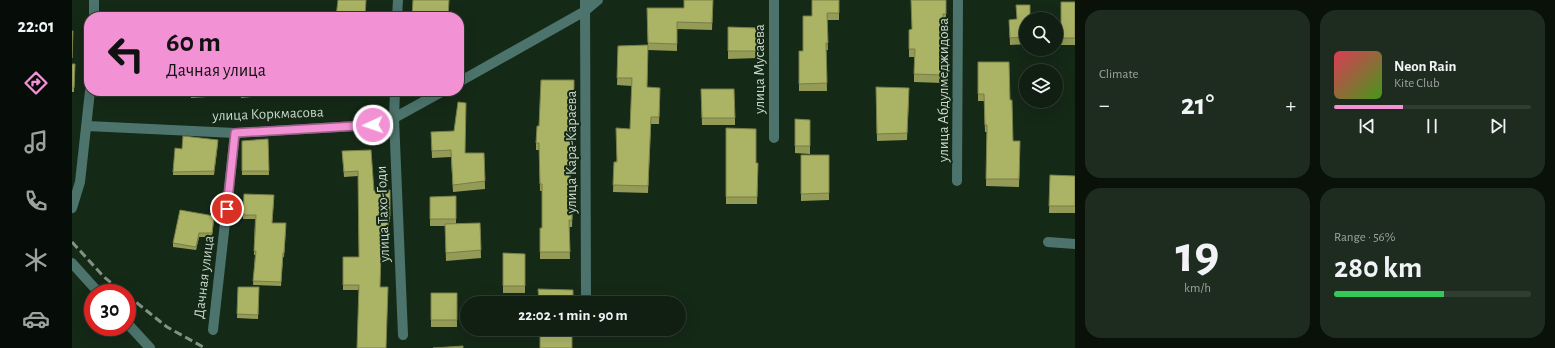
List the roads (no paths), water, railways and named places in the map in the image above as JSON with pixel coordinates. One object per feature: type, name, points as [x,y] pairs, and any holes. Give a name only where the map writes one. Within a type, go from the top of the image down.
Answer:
[{"type":"street","points":[[94,0],[94,12]]},
{"type":"street","points":[[398,0],[398,12]]},
{"type":"street","name":"улица Кара-Караева","points":[[585,0],[586,296]]},
{"type":"street","points":[[464,79],[585,11],[598,0]]},
{"type":"street","name":"улица Мусаева","points":[[774,0],[774,138]]},
{"type":"street","name":"улица Абдулмеджидова","points":[[957,181],[958,0]]},
{"type":"street","points":[[72,208],[80,182],[90,96]]},
{"type":"street","name":"улица Тахо-Годи","points":[[395,96],[394,118],[403,335]]},
{"type":"street","name":"улица Коркмасова","points":[[87,126],[235,133],[373,125],[394,118],[434,96]]},
{"type":"street","name":"Дачная улица","points":[[213,330],[235,133]]},
{"type":"street","points":[[1048,242],[1075,244]]},
{"type":"street","points":[[72,264],[91,284]]},
{"type":"street","points":[[136,333],[150,348]]},
{"type":"railway","points":[[72,242],[104,277],[113,284]]},
{"type":"railway","points":[[136,302],[167,327],[205,348]]}]
